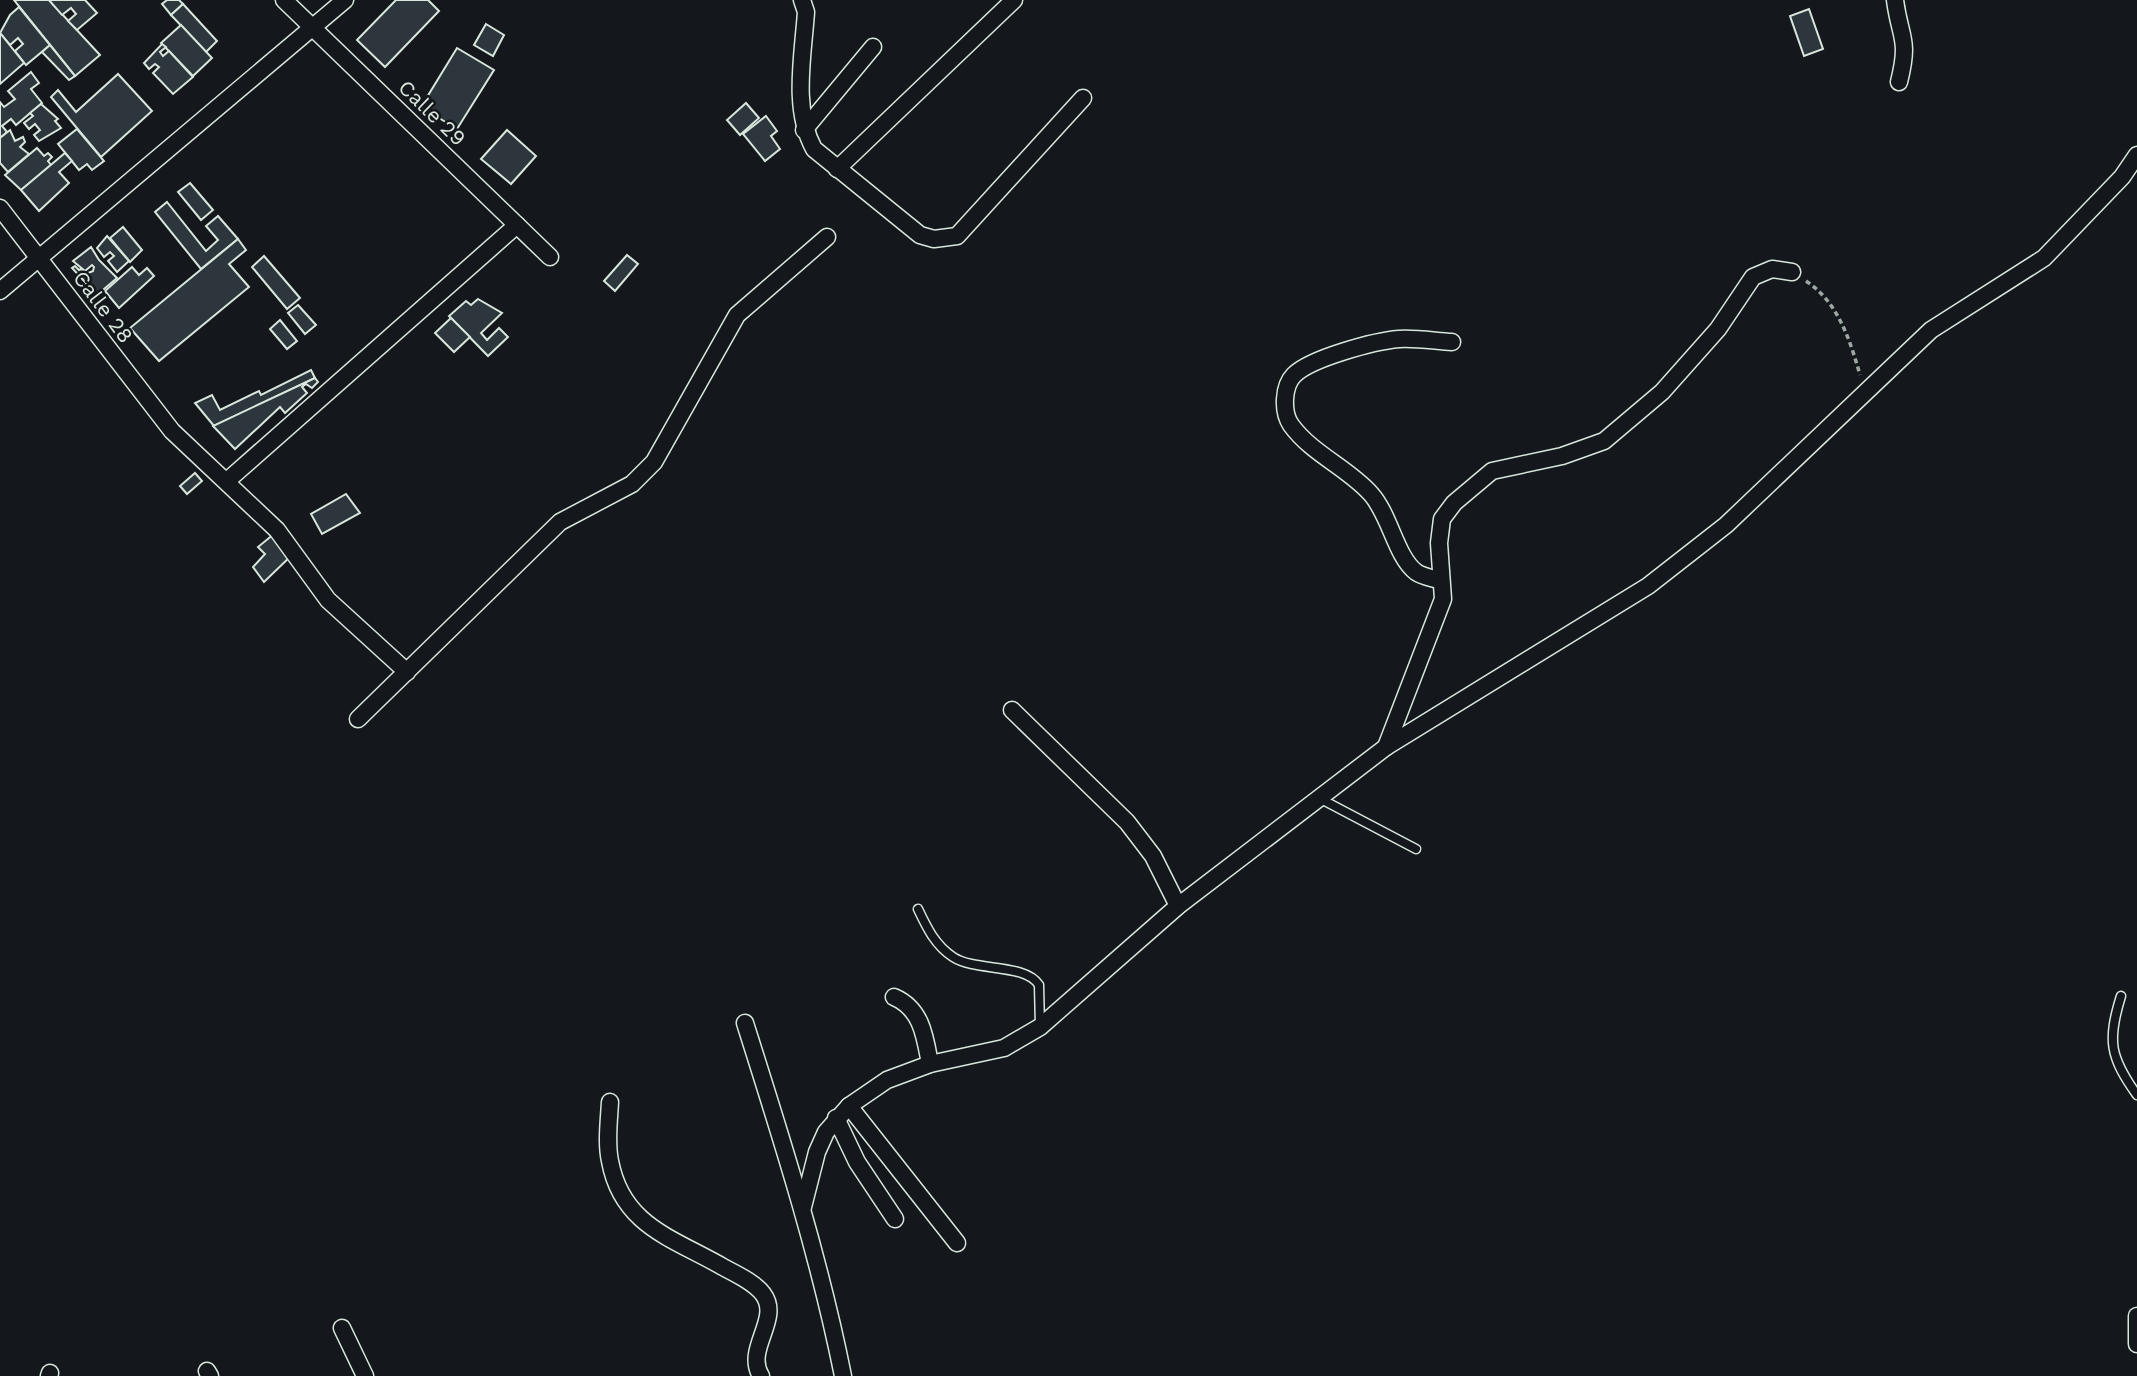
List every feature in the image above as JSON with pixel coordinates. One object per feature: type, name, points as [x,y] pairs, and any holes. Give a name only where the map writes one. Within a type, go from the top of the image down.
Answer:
[{"type":"street","name":"Calle 29","points":[[284,0],[550,257]]},
{"type":"street","points":[[0,291],[37,256],[345,0]]},
{"type":"street","points":[[802,0],[806,12],[801,106],[804,130],[814,149],[920,235],[934,239],[957,236],[1083,98]]},
{"type":"street","points":[[837,169],[1014,0]]},
{"type":"street","points":[[1895,0],[1906,46],[1899,82]]},
{"type":"street","points":[[804,130],[873,47]]},
{"type":"street","points":[[803,1206],[817,1152],[836,1118],[849,1106],[887,1080],[930,1064],[1004,1048],[1040,1027],[1178,906],[1386,747],[1648,586],[1727,525],[1931,330],[2044,258],[2122,177],[2137,155]]},
{"type":"street","name":"Calle 28","points":[[0,208],[172,431],[228,480],[277,530],[328,600],[407,672]]},
{"type":"street","points":[[228,480],[517,225]]},
{"type":"street","points":[[358,719],[560,522],[632,484],[654,462],[737,315],[827,237]]},
{"type":"street","points":[[1386,747],[1443,599],[1439,543],[1442,519],[1454,503],[1492,471],[1562,456],[1604,440],[1627,424],[1662,392],[1718,329],[1752,277],[1772,269],[1792,272]]},
{"type":"street","points":[[1441,581],[1418,573],[1409,565],[1388,518],[1373,496],[1301,436],[1290,423],[1285,405],[1288,386],[1294,374],[1348,349],[1400,339],[1452,342]]},
{"type":"street","points":[[1012,710],[1127,821],[1153,856],[1178,906]]},
{"type":"street","points":[[894,997],[907,1003],[919,1020],[930,1064]]},
{"type":"street","points":[[745,1023],[803,1206],[830,1309],[842,1376]]},
{"type":"street","points":[[610,1102],[610,1163],[631,1210],[657,1231],[744,1279],[765,1296],[769,1310],[755,1360],[761,1376]]},
{"type":"street","points":[[849,1106],[957,1243]]},
{"type":"street","points":[[836,1118],[857,1162],[895,1219]]},
{"type":"street","points":[[2137,1316],[2137,1344]]},
{"type":"street","points":[[342,1328],[365,1376]]},
{"type":"lane","points":[[1319,798],[1416,849]]},
{"type":"lane","points":[[918,909],[936,942],[953,957],[977,967],[1026,974],[1035,979],[1039,985],[1040,1027]]},
{"type":"lane","points":[[2121,996],[2113,1021],[2111,1046],[2117,1063],[2137,1096]]},
{"type":"path","points":[[1792,272],[1815,287],[1846,328],[1868,392]]},
{"type":"building","points":[[14,0],[49,0],[100,55],[75,76]]},
{"type":"building","points":[[49,0],[85,0],[97,13],[77,30],[68,21],[76,14],[71,8],[62,15]]},
{"type":"building","points":[[167,0],[179,0],[183,4],[171,15],[162,4]]},
{"type":"building","points":[[396,0],[428,0],[439,11],[385,67],[357,40]]},
{"type":"building","points":[[183,4],[217,41],[206,52],[171,15]]},
{"type":"building","points":[[19,7],[50,45],[26,65],[15,51],[23,44],[18,38],[10,45],[0,33],[10,15]]},
{"type":"building","points":[[1809,9],[1823,49],[1804,56],[1790,16]]},
{"type":"building","points":[[486,24],[504,35],[493,56],[474,45]]},
{"type":"building","points":[[181,25],[212,58],[193,76],[161,43]]},
{"type":"building","points":[[0,33],[24,63],[0,84]]},
{"type":"building","points":[[162,44],[166,47],[160,52],[163,56],[169,51],[193,77],[173,94],[153,73],[159,67],[155,64],[149,69],[144,63]]},
{"type":"building","points":[[50,45],[75,76],[69,80],[42,52]]},
{"type":"building","points":[[457,48],[494,70],[457,129],[421,107]]},
{"type":"building","points":[[31,72],[39,83],[31,89],[42,103],[16,125],[11,119],[2,126],[7,132],[0,138],[0,102],[4,107],[15,99],[8,91]]},
{"type":"building","points":[[118,74],[152,111],[101,157],[51,97],[58,90],[76,112]]},
{"type":"building","points":[[746,103],[759,118],[740,135],[727,120]]},
{"type":"building","points":[[41,104],[58,119],[55,121],[61,128],[39,141],[34,135],[40,130],[35,124],[29,129],[24,123],[33,116],[30,113]]},
{"type":"building","points":[[766,116],[777,131],[771,136],[780,149],[765,161],[743,134]]},
{"type":"building","points":[[77,129],[104,161],[92,170],[87,164],[79,170],[58,144]]},
{"type":"building","points":[[10,130],[15,141],[23,137],[25,142],[20,147],[29,154],[8,172],[0,163],[0,138]]},
{"type":"building","points":[[507,130],[536,156],[511,184],[481,159]]},
{"type":"building","points":[[37,148],[44,156],[48,153],[52,157],[48,161],[51,165],[21,190],[5,175]]},
{"type":"building","points":[[65,153],[72,161],[59,172],[69,183],[39,211],[21,190]]},
{"type":"building","points":[[190,183],[213,210],[201,220],[178,192]]},
{"type":"building","points":[[167,202],[206,251],[218,240],[206,226],[218,216],[238,239],[201,269],[155,212]]},
{"type":"building","points":[[123,227],[142,250],[130,262],[110,238]]},
{"type":"building","points":[[107,236],[129,261],[117,272],[108,261],[114,256],[110,252],[104,257],[97,248]]},
{"type":"building","points":[[238,239],[246,250],[229,264],[249,287],[159,361],[130,328]]},
{"type":"building","points":[[91,247],[99,260],[117,278],[97,295],[72,268],[75,266],[86,274],[93,271],[92,265],[85,271],[73,261]]},
{"type":"building","points":[[627,255],[638,264],[615,291],[604,281]]},
{"type":"building","points":[[264,256],[300,298],[287,309],[252,267]]},
{"type":"building","points":[[132,267],[139,275],[147,268],[154,276],[119,308],[105,291]]},
{"type":"building","points":[[478,299],[502,313],[481,333],[487,340],[499,328],[508,337],[488,356],[449,316],[466,301],[471,305]]},
{"type":"building","points":[[298,305],[316,325],[305,334],[288,313]]},
{"type":"building","points":[[451,318],[470,337],[454,352],[435,333]]},
{"type":"building","points":[[280,320],[297,341],[287,349],[270,329]]},
{"type":"building","points":[[311,370],[315,378],[214,426],[195,403],[212,395],[220,410],[259,391],[261,395]]},
{"type":"building","points":[[315,378],[318,382],[312,388],[306,384],[302,387],[307,393],[285,413],[280,407],[235,449],[213,426]]},
{"type":"building","points":[[195,473],[202,481],[187,494],[180,486]]},
{"type":"building","points":[[346,494],[360,513],[322,534],[311,514]]},
{"type":"building","points":[[275,533],[294,553],[264,582],[253,567],[265,554],[258,547]]}]
